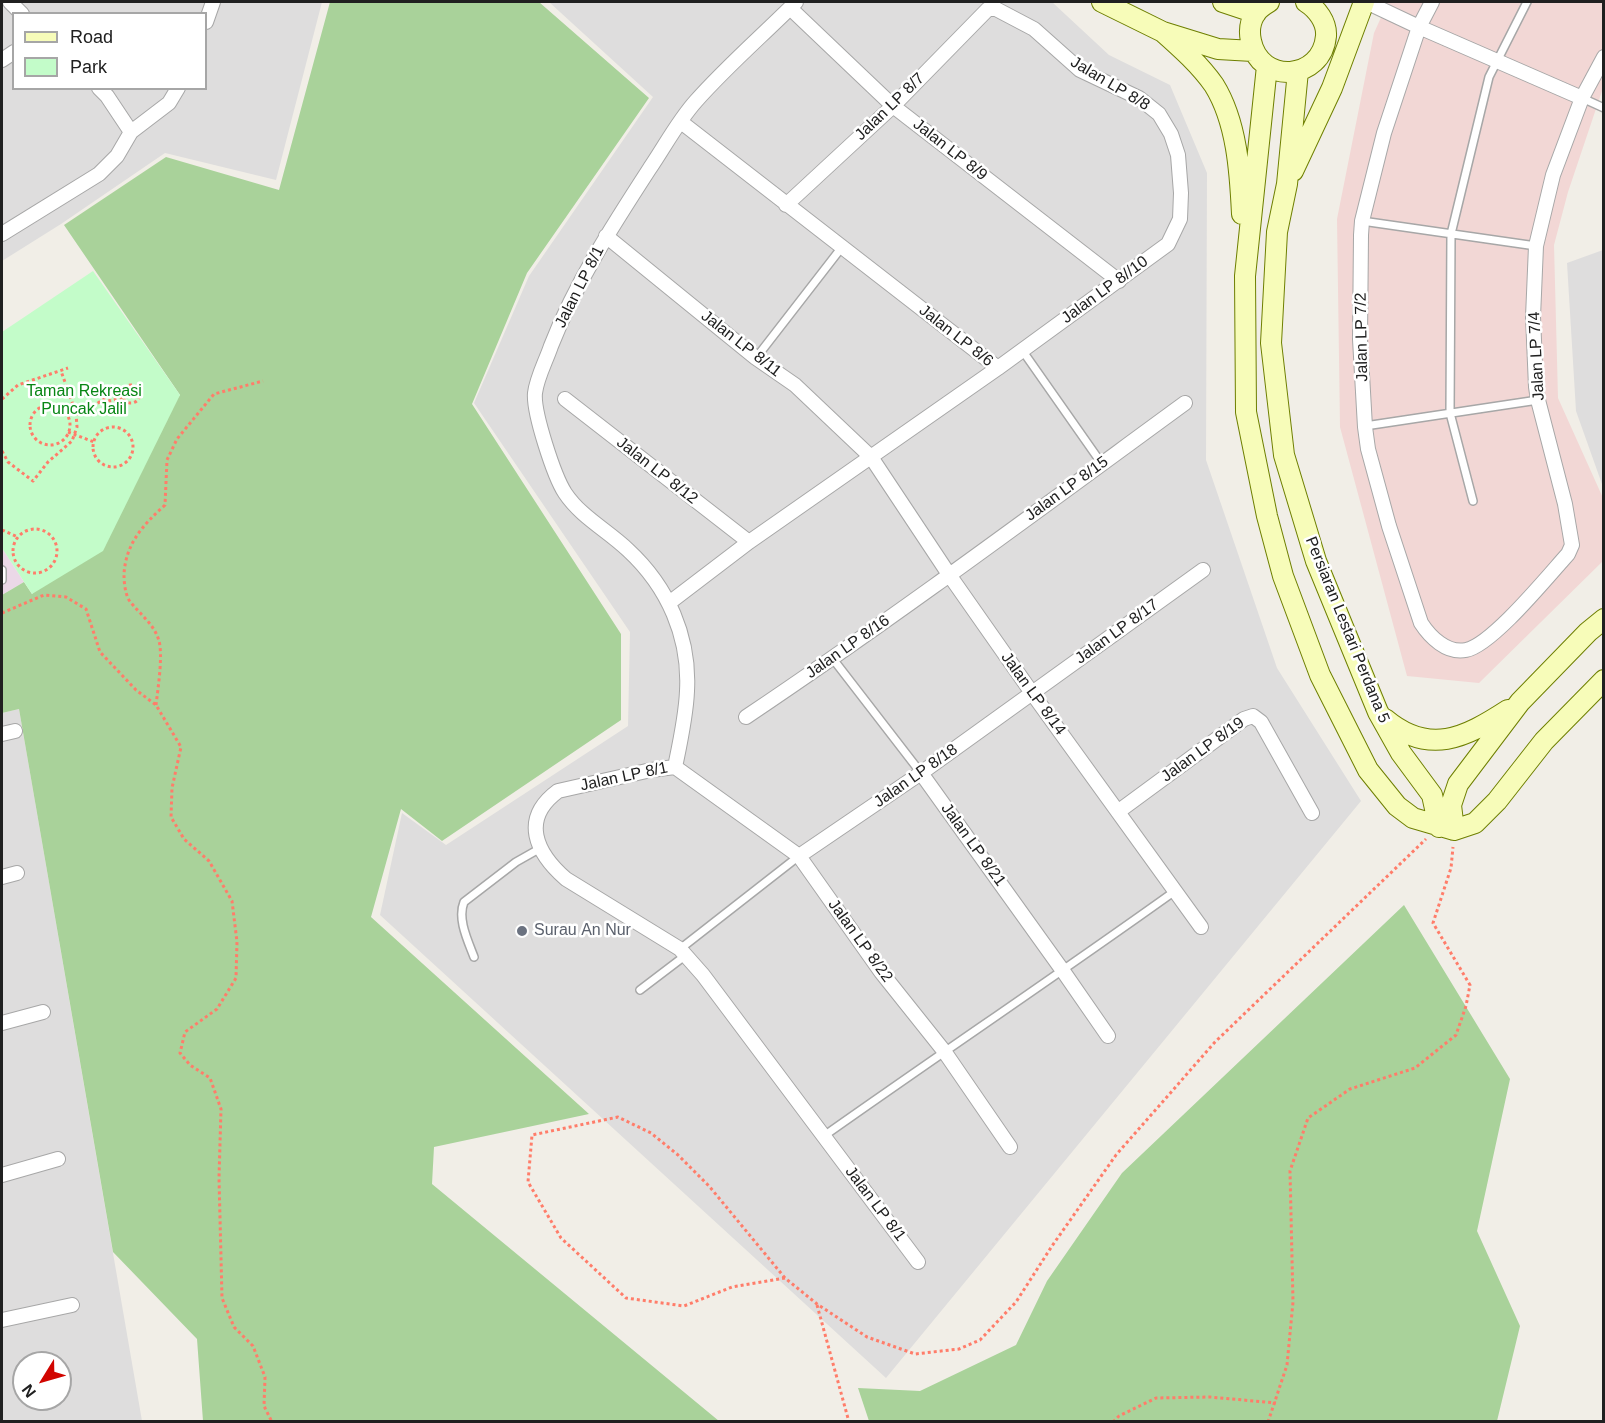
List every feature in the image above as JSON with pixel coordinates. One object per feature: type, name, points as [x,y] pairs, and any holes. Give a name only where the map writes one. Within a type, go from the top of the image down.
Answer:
[{"type":"street","points":[[207,19],[213,2]]},
{"type":"street","points":[[1102,2],[1163,32],[1218,49],[1253,51]]},
{"type":"street","points":[[1223,2],[1262,7],[1249,32],[1253,51],[1267,66],[1282,72],[1298,71],[1312,64],[1323,50],[1327,9],[1306,2]]},
{"type":"street","points":[[1287,184],[1332,88],[1365,2],[1582,98]]},
{"type":"street","name":"Jalan LP 7/2","points":[[1432,2],[1419,27],[1384,133],[1362,221],[1360,339],[1368,449],[1389,526],[1421,623],[1427,633],[1437,642],[1463,651]]},
{"type":"street","name":"Jalan LP 8/9","points":[[793,5],[894,106],[1119,281]]},
{"type":"street","name":"Jalan LP 8/1","points":[[793,5],[695,101],[681,122],[606,236],[570,303],[535,394],[537,416],[564,491],[579,510],[638,559],[655,580],[669,603],[680,629],[687,677],[687,694],[675,767],[558,792],[546,800],[539,811],[536,827],[539,849],[555,870],[683,952],[703,975],[918,1262]]},
{"type":"street","name":"Jalan LP 8/7","points":[[786,205],[894,106],[985,11],[992,9]]},
{"type":"street","name":"Jalan LP 8/8","points":[[992,9],[1034,29],[1080,70],[1139,98],[1159,114],[1171,134],[1178,155],[1181,193]]},
{"type":"street","points":[[1163,32],[1191,58],[1214,86],[1227,116],[1239,168],[1245,276],[1246,412],[1268,516],[1283,576],[1320,675],[1368,771],[1397,806],[1413,818],[1447,829],[1475,823],[1487,812],[1544,741],[1604,680]]},
{"type":"street","name":"Jalan LP 7/4","points":[[1463,651],[1481,644],[1505,621],[1568,554],[1572,544],[1565,504],[1538,400],[1533,317],[1536,246],[1553,176],[1582,98],[1604,57]]},
{"type":"street","points":[[1245,276],[1267,66]]},
{"type":"street","name":"Persiaran Lestari Perdana 5","points":[[1298,71],[1287,184],[1277,232],[1271,343],[1284,455],[1316,561],[1378,712],[1401,753],[1432,795],[1447,829]]},
{"type":"street","points":[[101,90],[112,102],[131,132]]},
{"type":"street","points":[[2,234],[99,174],[117,156],[131,132],[169,103],[177,90]]},
{"type":"street","name":"Jalan LP 8/6","points":[[669,603],[749,543],[998,368],[681,122]]},
{"type":"street","name":"Jalan LP 8//10","points":[[998,368],[1168,244],[1180,219],[1181,193]]},
{"type":"street","name":"Jalan LP 8/11","points":[[606,236],[756,358],[795,385],[871,457]]},
{"type":"street","name":"Jalan LP 8/12","points":[[565,399],[749,543]]},
{"type":"street","name":"Jalan LP 8/15","points":[[950,576],[1185,403]]},
{"type":"street","name":"Jalan LP 8/14","points":[[871,457],[950,576],[1032,693],[1201,927]]},
{"type":"street","name":"Jalan LP 8/17","points":[[1032,693],[1203,570]]},
{"type":"street","name":"Jalan LP 8/16","points":[[746,717],[950,576]]},
{"type":"street","points":[[1447,829],[1451,805],[1458,784],[1520,702],[1588,632],[1604,619]]},
{"type":"street","name":"Jalan LP 8/18","points":[[799,856],[921,773],[1032,693]]},
{"type":"street","points":[[1378,712],[1398,729],[1414,738],[1441,739],[1458,737],[1486,724],[1520,702]]},
{"type":"street","name":"Jalan LP 8/19","points":[[1119,811],[1244,718],[1253,716],[1261,722],[1312,813]]},
{"type":"street","name":"Jalan LP 8/22","points":[[675,767],[799,856],[881,972],[944,1051],[1010,1147]]},
{"type":"street","name":"Jalan LP 8/21","points":[[921,773],[1064,970],[1108,1036]]},
{"type":"street","points":[[2,877],[17,873]]},
{"type":"street","points":[[2,1023],[43,1012]]},
{"type":"street","points":[[2,1174],[58,1159]]},
{"type":"street","points":[[2,1320],[72,1305]]},
{"type":"lane","points":[[1473,501],[1450,413],[1451,234],[1489,77],[1527,2]]},
{"type":"lane","points":[[1582,98],[1604,108]]},
{"type":"lane","points":[[1362,221],[1536,246]]},
{"type":"lane","points":[[756,358],[842,248]]},
{"type":"lane","points":[[1022,350],[1102,464]]},
{"type":"lane","points":[[1365,426],[1538,400]]},
{"type":"lane","points":[[2,570],[2,580]]},
{"type":"lane","name":"Jalan LP 8/21","points":[[833,659],[921,773]]},
{"type":"lane","points":[[474,957],[463,922],[461,910],[464,902],[516,862],[539,849]]},
{"type":"lane","points":[[640,990],[799,856]]},
{"type":"lane","points":[[824,1136],[1175,891]]},
{"type":"path","points":[[2,399],[18,385],[68,368]]},
{"type":"path","points":[[2,451],[8,462],[33,481],[48,462],[72,441],[75,435],[76,413],[60,371]]},
{"type":"path","points":[[156,705],[159,641],[148,620],[128,598],[124,582],[125,559],[132,540],[165,505],[167,460],[177,439],[214,394],[263,381]]},
{"type":"path","points":[[134,385],[140,391],[140,399],[133,403],[128,403],[123,397],[122,393],[126,386],[134,385]]},
{"type":"path","points":[[76,413],[89,409],[104,399],[111,401],[123,397]]},
{"type":"path","points":[[53,406],[59,408],[68,418],[68,432],[60,443],[54,445],[40,443],[31,433],[31,419],[39,408],[53,406]]},
{"type":"path","points":[[115,426],[127,432],[131,438],[133,451],[125,463],[112,466],[100,461],[93,448],[94,442],[102,430],[115,426]]},
{"type":"path","points":[[68,432],[94,442]]},
{"type":"path","points":[[36,529],[49,533],[57,545],[58,552],[53,565],[48,570],[35,573],[22,568],[14,557],[13,550],[18,537],[23,532],[36,529]]},
{"type":"path","points":[[2,530],[18,537]]},
{"type":"path","points":[[2,613],[44,595],[66,597],[86,609],[100,652],[136,690],[156,705],[181,747],[172,788],[171,817],[184,838],[209,861],[231,901],[237,942],[236,978],[217,1009],[185,1032],[180,1053],[190,1065],[210,1078],[221,1109],[219,1178],[222,1298],[234,1327],[252,1346],[265,1377],[264,1407],[272,1422]]},
{"type":"path","points":[[785,1278],[732,1287],[684,1306],[626,1298],[561,1238],[528,1182],[532,1135],[618,1117],[651,1133],[678,1155],[709,1186],[785,1278],[817,1304],[867,1337],[915,1354],[959,1349],[980,1340],[1016,1302],[1116,1155],[1215,1042],[1447,829]]},
{"type":"path","points":[[1268,1422],[1287,1365],[1293,1302],[1290,1171],[1308,1118],[1350,1089],[1415,1068],[1456,1035],[1466,1006],[1470,985],[1433,923],[1451,868],[1447,829]]},
{"type":"path","points":[[817,1304],[849,1422]]},
{"type":"path","points":[[1113,1422],[1119,1416],[1156,1398],[1209,1397],[1276,1403]]},
{"type":"shaded area","points":[[2,2],[322,2],[276,180],[165,153],[2,261]]},
{"type":"shaded area","points":[[549,2],[1052,2],[1109,55],[1170,85],[1207,173],[1206,460],[1277,668],[1361,801],[886,1378],[380,915],[402,813],[446,845],[628,726],[630,632],[474,403],[529,276],[653,97]]},
{"type":"shaded area","points":[[1388,2],[1603,2],[1603,88],[1568,192],[1554,245],[1558,398],[1603,498],[1603,561],[1479,683],[1407,676],[1340,427],[1337,219],[1374,33]]},
{"type":"shaded area","points":[[1604,250],[1603,487],[1576,411],[1567,263]]},
{"type":"shaded area","points":[[2,548],[24,582],[2,595]]},
{"type":"shaded area","points":[[19,709],[142,1421],[2,1421],[2,713]]},
{"type":"green space","points":[[330,2],[539,2],[649,98],[527,273],[472,404],[621,634],[621,720],[442,841],[401,809],[371,917],[589,1114],[434,1147],[432,1184],[719,1421],[203,1421],[197,1339],[113,1252],[19,709],[2,713],[2,595],[24,582],[32,594],[180,395],[64,225],[166,157],[279,190]]},
{"type":"green space","name":"Taman Rekreasi Puncak Jalil","points":[[93,271],[180,395],[103,551],[32,594],[2,548],[2,332]]},
{"type":"green space","points":[[1404,905],[1510,1079],[1477,1231],[1520,1326],[1497,1421],[869,1421],[858,1388],[920,1391],[1016,1345],[1047,1281],[1122,1173]]},
{"type":"place","name":"Surau An Nur","points":[[522,931]]}]
